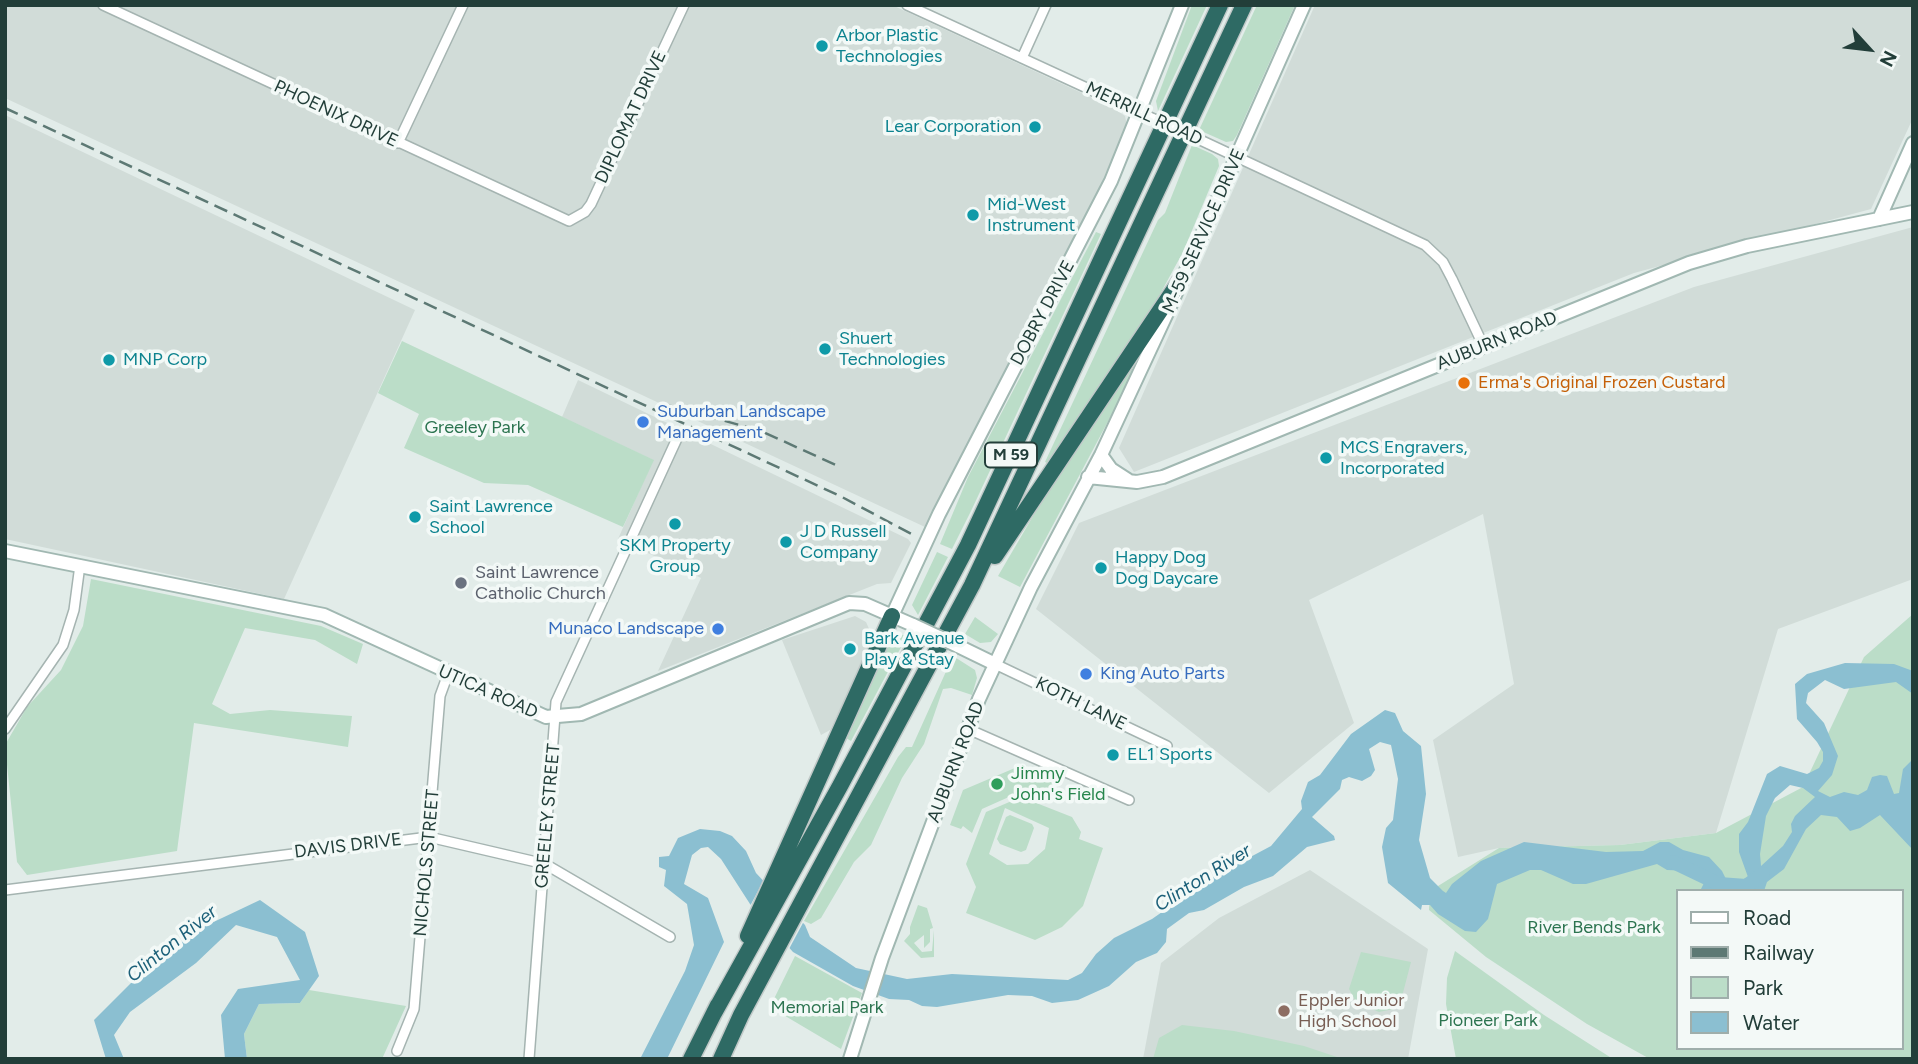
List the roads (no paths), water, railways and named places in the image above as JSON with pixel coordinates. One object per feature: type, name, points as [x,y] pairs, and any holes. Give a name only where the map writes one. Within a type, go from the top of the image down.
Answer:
[{"type":"highway","name":"M 59","points":[[776,890],[968,545],[1220,5]]},
{"type":"highway","name":"M 59","points":[[722,1059],[781,940],[972,586],[1244,5]]},
{"type":"highway","points":[[972,586],[1014,531],[1056,463],[1180,281]]},
{"type":"highway","points":[[691,1059],[776,890],[892,616]]},
{"type":"street","name":"PHOENIX DRIVE","points":[[103,5],[569,221]]},
{"type":"street","points":[[398,143],[463,5]]},
{"type":"street","name":"DIPLOMAT DRIVE","points":[[569,221],[585,212],[591,204],[684,5]]},
{"type":"street","name":"MERRILL ROAD","points":[[907,5],[1415,240],[1433,251],[1452,279],[1484,347]]},
{"type":"street","points":[[1021,58],[1046,5]]},
{"type":"street","name":"DOBRY DRIVE","points":[[892,616],[956,480],[1103,197],[1141,113],[1182,5]]},
{"type":"street","name":"M-59 SERVICE DRIVE","points":[[1101,455],[1238,158],[1304,5]]},
{"type":"street","points":[[1880,219],[1913,143]]},
{"type":"street","name":"AUBURN ROAD","points":[[1088,477],[1151,480],[1716,254],[1913,212]]},
{"type":"street","name":"GREELEY STREET","points":[[529,1059],[558,697],[680,432]]},
{"type":"street","points":[[1101,455],[1111,469],[1131,481]]},
{"type":"street","name":"AUBURN ROAD","points":[[850,1059],[882,958],[995,663],[1041,565],[1101,455]]},
{"type":"street","name":"UTICA ROAD","points":[[5,551],[324,615],[533,714],[555,718],[581,714],[849,603],[865,604],[995,663]]},
{"type":"street","points":[[5,729],[63,645],[74,610],[80,565]]},
{"type":"street","name":"KOTH LANE","points":[[995,663],[1167,746]]},
{"type":"street","name":"NICHOLS STREET","points":[[397,1051],[414,1009],[440,696],[448,674]]},
{"type":"street","points":[[968,729],[1129,800]]},
{"type":"street","name":"DAVIS DRIVE","points":[[5,890],[429,837],[545,864],[670,937]]},
{"type":"water","points":[[1845,663],[1894,664],[1913,671],[1913,694],[1896,682],[1844,689],[1825,680],[1808,693],[1806,703],[1824,723],[1838,756],[1832,775],[1818,791],[1830,797],[1844,792],[1858,795],[1867,790],[1872,777],[1880,775],[1887,776],[1894,794],[1899,793],[1903,769],[1913,759],[1913,850],[1880,815],[1850,831],[1837,817],[1821,815],[1806,829],[1784,869],[1767,882],[1765,889],[1752,889],[1739,852],[1739,834],[1748,822],[1767,774],[1780,766],[1807,774],[1819,768],[1823,761],[1823,752],[1817,742],[1797,719],[1795,684],[1807,674]],"holes":[[[1790,785],[1803,788],[1815,797],[1795,816],[1791,824],[1792,832],[1783,846],[1761,866],[1760,854],[1766,816],[1775,798]]]},
{"type":"water","points":[[1385,710],[1395,713],[1403,731],[1421,746],[1426,794],[1419,840],[1430,878],[1446,893],[1452,884],[1481,861],[1524,842],[1606,852],[1643,851],[1660,842],[1669,842],[1683,850],[1709,857],[1722,871],[1728,883],[1727,889],[1701,889],[1704,883],[1692,871],[1667,870],[1657,864],[1586,884],[1573,884],[1541,870],[1530,870],[1497,884],[1488,919],[1476,932],[1465,931],[1438,914],[1430,905],[1422,905],[1421,910],[1388,883],[1382,847],[1386,828],[1393,820],[1398,779],[1391,745],[1380,742],[1369,749],[1375,770],[1371,776],[1362,781],[1349,777],[1342,780],[1340,789],[1312,817],[1334,836],[1335,840],[1307,847],[1273,876],[1244,887],[1204,910],[1189,913],[1167,929],[1166,942],[1157,953],[1136,962],[1109,986],[1078,1000],[1052,1003],[1032,996],[1008,995],[937,1007],[922,1006],[909,1000],[889,999],[853,986],[793,952],[750,904],[721,859],[708,847],[701,848],[692,855],[684,884],[708,898],[724,942],[667,1059],[640,1059],[685,971],[694,945],[687,904],[664,886],[666,870],[659,867],[659,857],[669,856],[678,838],[700,829],[720,831],[732,836],[746,851],[756,873],[805,925],[810,937],[856,968],[907,979],[952,974],[1068,980],[1082,973],[1096,954],[1114,938],[1152,919],[1211,878],[1271,846],[1302,809],[1301,801],[1308,782],[1320,775],[1351,734]]},
{"type":"water","points":[[260,900],[305,932],[319,976],[300,1003],[259,1004],[244,1034],[247,1059],[225,1059],[221,1015],[238,989],[300,980],[277,937],[236,925],[196,963],[130,1012],[114,1035],[124,1059],[106,1059],[94,1020],[149,965],[203,927]]},
{"type":"waterway","name":"Clinton River","points":[[1673,862],[1719,884],[1746,886],[1763,874]]},
{"type":"railway","points":[[5,108],[842,497],[917,537]]},
{"type":"railway","points":[[664,404],[761,431],[838,466]]},
{"type":"place","name":"Arbor Plastic Technologies","points":[[822,46]]},
{"type":"place","name":"Lear Corporation","points":[[1035,127]]},
{"type":"place","name":"Mid-West Instrument","points":[[973,215]]},
{"type":"place","name":"Shuert Technologies","points":[[825,349]]},
{"type":"place","name":"MNP Corp","points":[[109,360]]},
{"type":"place","name":"Erma's Original Frozen Custard","points":[[1464,383]]},
{"type":"place","name":"Suburban Landscape Management","points":[[643,422]]},
{"type":"place","name":"MCS Engravers, Incorporated","points":[[1326,458]]},
{"type":"place","name":"Saint Lawrence School","points":[[415,517]]},
{"type":"place","name":"SKM Property Group","points":[[675,524]]},
{"type":"place","name":"J D Russell Company","points":[[786,542]]},
{"type":"place","name":"Happy Dog Dog Daycare","points":[[1101,568]]},
{"type":"place","name":"Saint Lawrence Catholic Church","points":[[461,583]]},
{"type":"place","name":"Munaco Landscape","points":[[718,629]]},
{"type":"place","name":"Bark Avenue Play & Stay","points":[[850,649]]},
{"type":"place","name":"King Auto Parts","points":[[1086,674]]},
{"type":"place","name":"EL1 Sports","points":[[1113,755]]},
{"type":"place","name":"Jimmy John's Field","points":[[997,784]]},
{"type":"place","name":"Eppler Junior High School","points":[[1284,1011]]},
{"type":"park label","name":"Greeley Park","points":[[475,428]]},
{"type":"park label","name":"River Bends Park","points":[[1594,928]]},
{"type":"park label","name":"Memorial Park","points":[[827,1008]]},
{"type":"park label","name":"Pioneer Park","points":[[1488,1021]]}]
